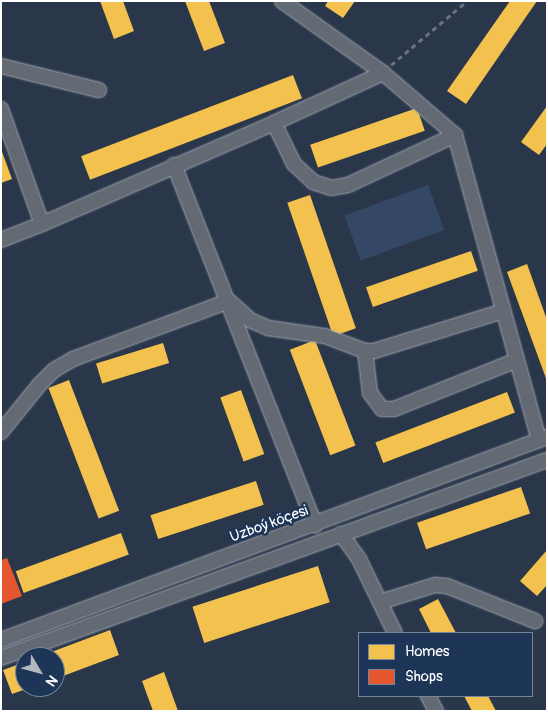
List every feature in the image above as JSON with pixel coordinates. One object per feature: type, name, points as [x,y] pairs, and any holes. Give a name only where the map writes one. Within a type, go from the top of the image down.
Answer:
[{"type":"street","points":[[282,1],[383,73],[454,135],[517,360],[543,438]]},
{"type":"street","points":[[1,66],[99,90]]},
{"type":"street","points":[[1,240],[274,124],[383,73]]},
{"type":"street","points":[[1,109],[42,224]]},
{"type":"street","points":[[274,124],[294,164],[313,182],[331,188],[348,184],[454,135]]},
{"type":"street","points":[[174,165],[229,301],[315,525]]},
{"type":"street","points":[[229,301],[250,320],[268,328],[325,336],[365,351],[374,351],[503,311]]},
{"type":"street","points":[[1,432],[39,385],[54,370],[73,359],[229,301]]},
{"type":"street","points":[[365,351],[370,393],[382,409],[394,409],[517,360]]},
{"type":"street","name":"Uzboý köçesi","points":[[1,640],[315,525],[543,438]]},
{"type":"street","points":[[1,658],[547,460]]},
{"type":"street","points":[[341,534],[359,559],[395,632]]},
{"type":"street","points":[[380,602],[435,585],[447,586],[535,622]]},
{"type":"street","points":[[429,697],[436,711]]},
{"type":"path","points":[[383,73],[467,1]]},
{"type":"shaded area","points":[[428,185],[444,230],[361,261],[344,215]]},
{"type":"building: Homes","points":[[100,1],[123,1],[134,31],[114,39]]},
{"type":"building: Homes","points":[[185,1],[209,1],[225,43],[204,51]]},
{"type":"building: Homes","points":[[328,1],[355,1],[343,18],[325,6]]},
{"type":"building: Homes","points":[[510,1],[537,1],[466,104],[447,91]]},
{"type":"building: Homes","points":[[293,75],[302,98],[90,180],[81,156]]},
{"type":"building: Homes","points":[[547,106],[547,144],[539,155],[521,142]]},
{"type":"building: Homes","points":[[417,108],[425,131],[318,167],[310,145]]},
{"type":"building: Homes","points":[[1,149],[12,179],[1,183]]},
{"type":"building: Homes","points":[[310,195],[356,328],[333,336],[287,203]]},
{"type":"building: Homes","points":[[471,251],[478,271],[373,307],[366,287]]},
{"type":"building: Homes","points":[[527,264],[547,320],[547,381],[507,272]]},
{"type":"building: Homes","points":[[315,340],[355,445],[330,455],[290,350]]},
{"type":"building: Homes","points":[[163,343],[169,363],[102,384],[96,363]]},
{"type":"building: Homes","points":[[69,380],[119,511],[99,519],[48,388]]},
{"type":"building: Homes","points":[[241,390],[264,454],[244,461],[220,398]]},
{"type":"building: Homes","points":[[507,392],[515,413],[383,463],[375,443]]},
{"type":"building: Homes","points":[[256,481],[264,505],[158,539],[150,515]]},
{"type":"building: Homes","points":[[521,487],[530,513],[426,549],[417,523]]},
{"type":"building: Homes","points":[[121,533],[129,555],[24,593],[16,571]]},
{"type":"building: Homes","points":[[547,550],[547,585],[537,596],[520,581]]},
{"type":"building: Homes","points":[[318,566],[330,602],[204,643],[192,607]]},
{"type":"building: Homes","points":[[438,599],[455,632],[430,632],[419,609]]},
{"type":"building: Homes","points":[[110,630],[119,655],[65,675],[65,647]]},
{"type":"building: Homes","points":[[15,666],[15,693],[12,694],[3,670]]},
{"type":"building: Homes","points":[[164,672],[178,711],[153,711],[142,681]]},
{"type":"building: Homes","points":[[465,697],[489,697],[496,711],[472,711]]},
{"type":"building: Shops","points":[[7,558],[22,596],[1,604],[1,560]]}]
